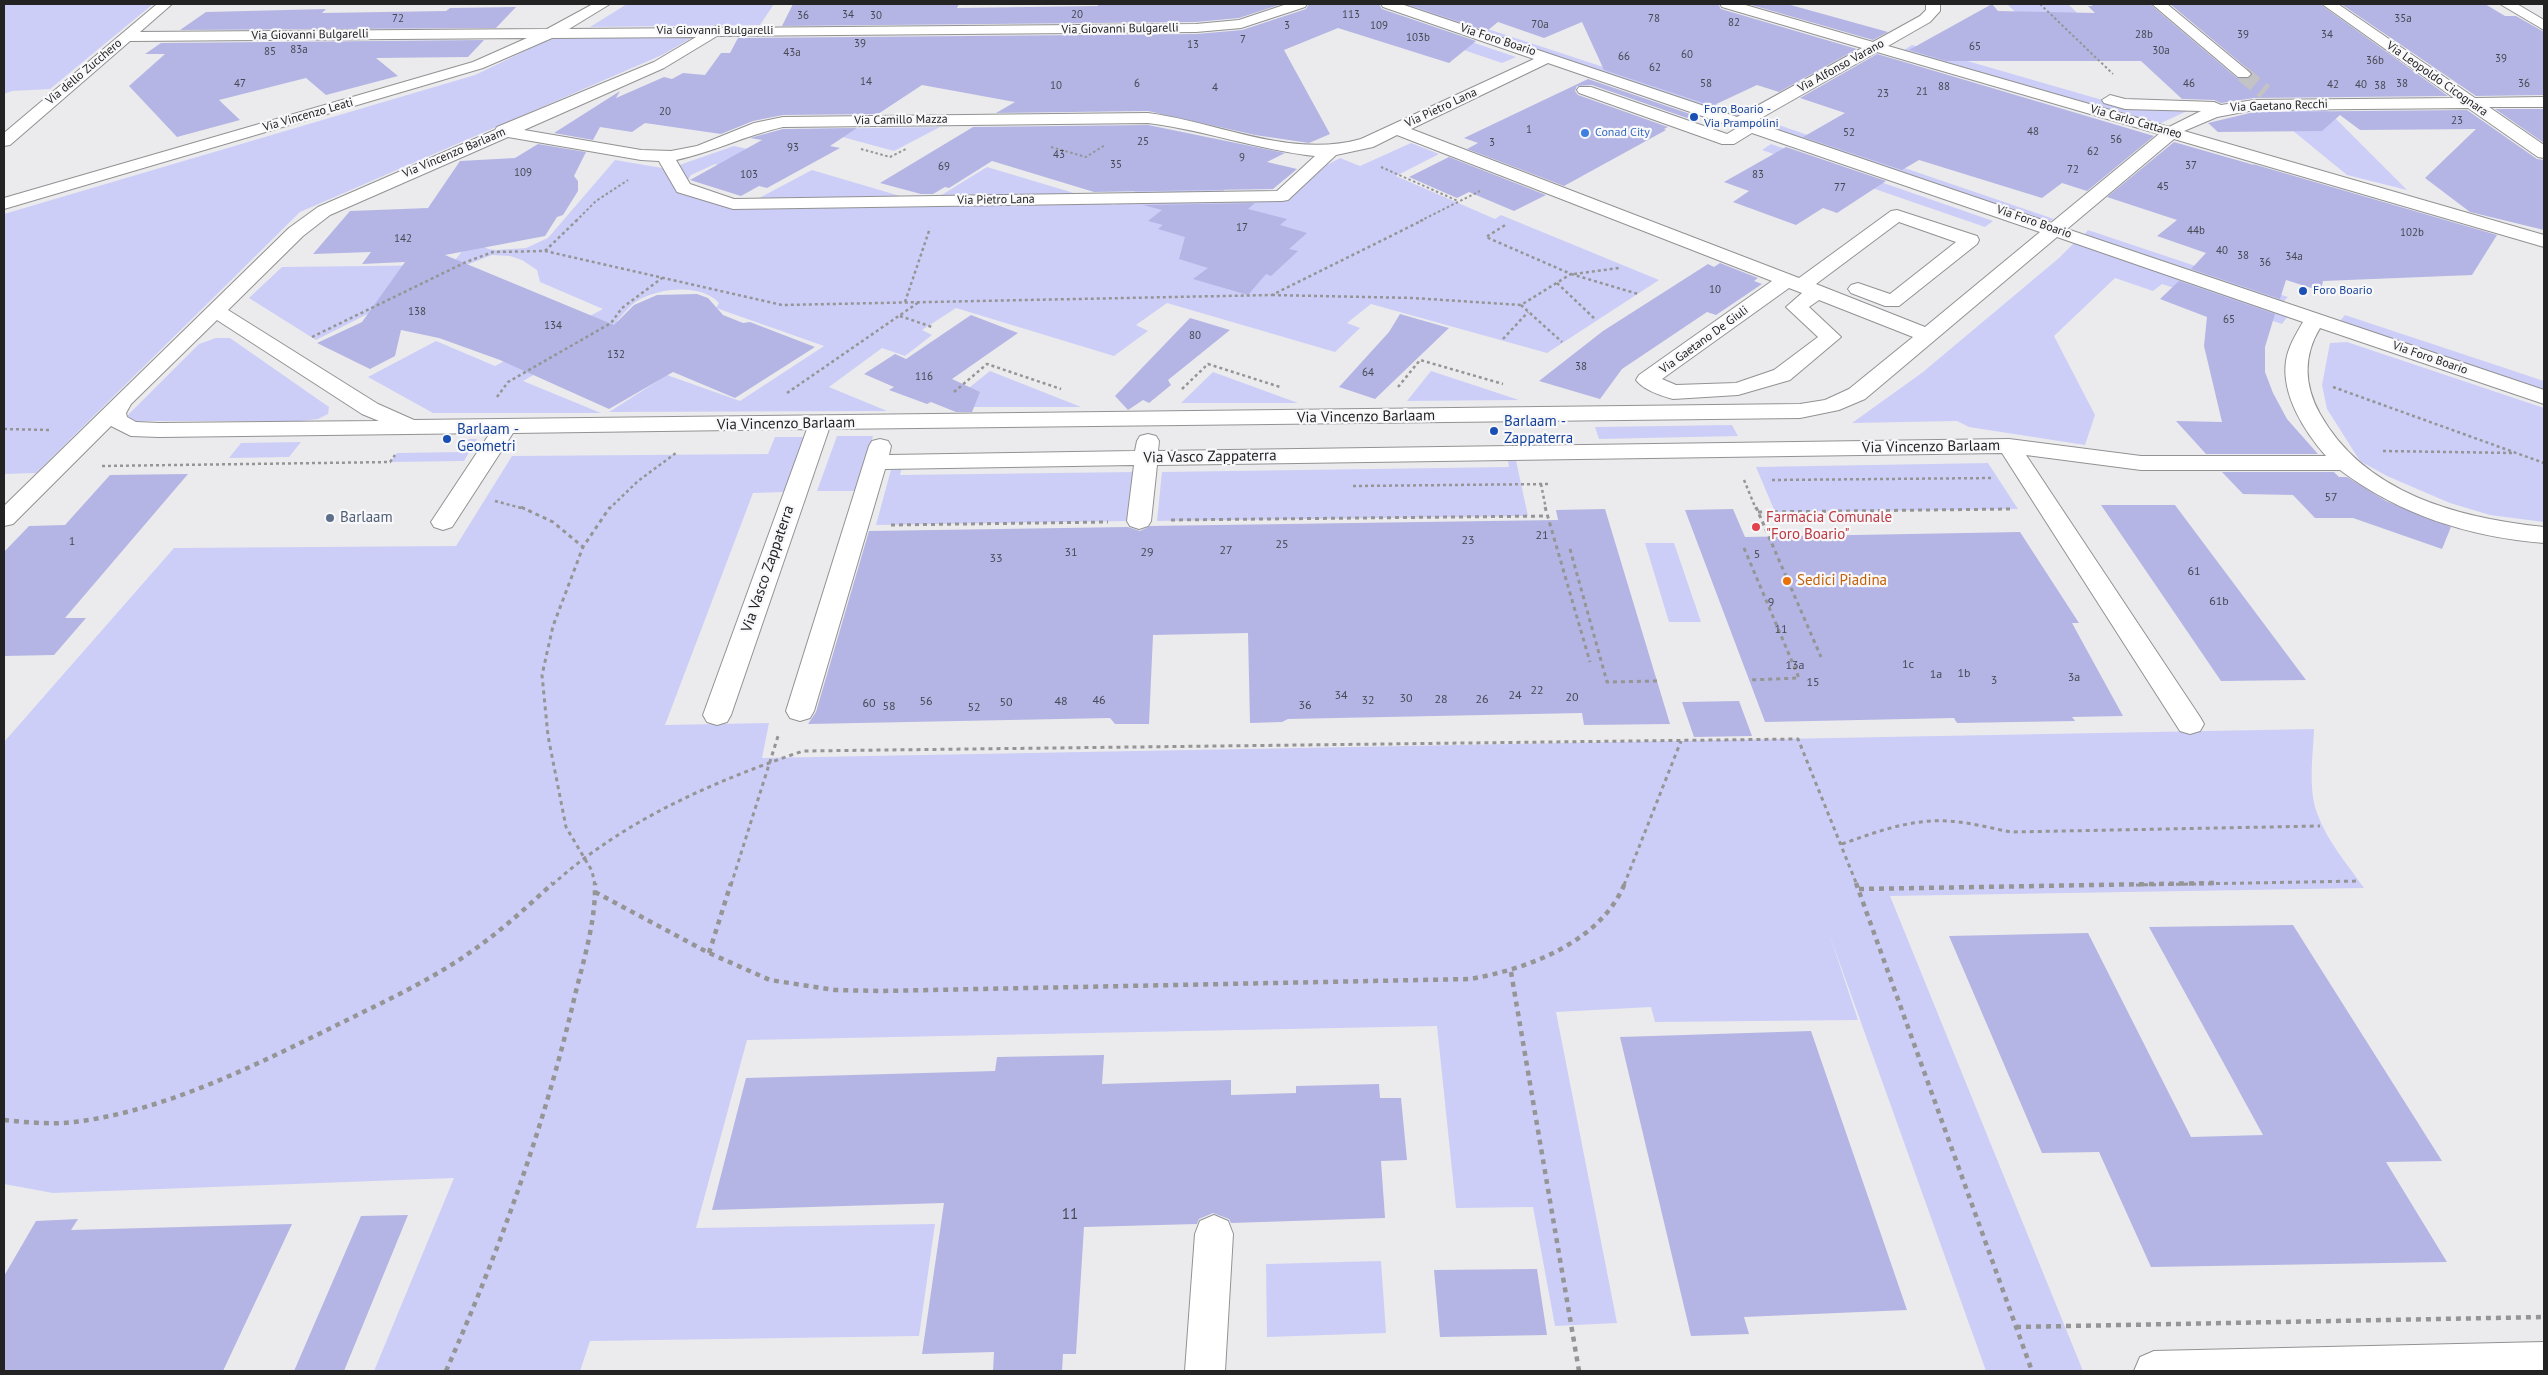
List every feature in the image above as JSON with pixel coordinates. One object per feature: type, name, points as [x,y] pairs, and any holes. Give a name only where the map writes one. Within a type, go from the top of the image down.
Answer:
[{"type":"street","name":"Via dello Zucchero","points":[[4,141],[165,4]]},
{"type":"street","name":"Via Vincenzo Leati","points":[[4,204],[456,72],[494,59],[553,32],[603,4]]},
{"type":"street","name":"Via Giovanni Bulgarelli","points":[[126,36],[717,30],[1221,28],[1263,18],[1300,4]]},
{"type":"street","name":"Via Foro Boario","points":[[1388,4],[1608,77],[2544,397]]},
{"type":"street","name":"Via Carlo Cattaneo","points":[[1727,4],[2544,241]]},
{"type":"street","name":"Via Alfonso Varano","points":[[1746,124],[1931,15],[1934,7],[1933,4]]},
{"type":"street","points":[[2159,4],[2243,74]]},
{"type":"street","name":"Via Leopoldo Cicognara","points":[[2329,4],[2544,153]]},
{"type":"street","points":[[2506,4],[2544,26]]},
{"type":"street","name":"Via Vincenzo Barlaam","points":[[717,30],[659,65],[503,131],[324,211],[296,232],[122,401],[116,410],[115,416],[118,423],[138,430],[474,428],[1787,411],[1831,405],[1857,394],[2055,229]]},
{"type":"street","name":"Via Carlo Cattaneo","points":[[1892,38],[2125,104],[2228,108]]},
{"type":"street","name":"Via Pietro Lana","points":[[663,156],[683,188],[733,204],[1282,196],[1337,151],[1397,129],[1549,57]]},
{"type":"street","points":[[1608,77],[1583,89],[1728,140],[1746,124]]},
{"type":"street","points":[[2265,92],[2280,105]]},
{"type":"street","name":"Via Gaetano Recchi","points":[[2055,229],[2172,132],[2200,116],[2228,108],[2280,105],[2544,102]]},
{"type":"street","name":"Via Camillo Mazza","points":[[503,131],[663,156],[701,150],[771,124],[806,121],[1160,119],[1187,123],[1304,151]]},
{"type":"street","points":[[1397,129],[1805,283],[1928,335]]},
{"type":"street","name":"Via Pietro Lana","points":[[1304,151],[1337,151]]},
{"type":"street","points":[[1897,215],[1970,240],[1892,302],[1805,283],[1897,215]]},
{"type":"street","name":"Via Gaetano De Giuli","points":[[1805,283],[1796,307],[1831,337],[1782,375],[1738,390],[1673,392],[1647,380],[1805,283]]},
{"type":"street","name":"Via Vincenzo Barlaam","points":[[216,311],[370,409],[390,419],[421,428]]},
{"type":"street","points":[[2315,319],[2300,341],[2295,358],[2299,392],[2309,417],[2339,457],[2383,488],[2436,513],[2484,527],[2518,534],[2544,535]]},
{"type":"street","points":[[4,519],[116,410]]},
{"type":"street","points":[[1582,414],[1591,452]]},
{"type":"street","points":[[1535,452],[1538,415]]},
{"type":"street","points":[[1139,521],[1150,420]]},
{"type":"street","points":[[800,711],[887,423]]},
{"type":"street","name":"Via Vasco Zappaterra","points":[[717,715],[820,424]]},
{"type":"street","points":[[443,522],[505,427]]},
{"type":"street","name":"Via Vincenzo Barlaam","points":[[1591,452],[2009,446],[2190,724]]},
{"type":"street","points":[[2009,446],[2141,463],[2339,457]]},
{"type":"street","name":"Via Vasco Zappaterra","points":[[875,462],[1591,452]]},
{"type":"street","points":[[1205,1371],[1214,1234]]},
{"type":"street","points":[[2154,1371],[2544,1362]]},
{"type":"path","points":[[2040,4],[2146,105]]},
{"type":"path","points":[[1337,151],[1459,201]]},
{"type":"path","points":[[545,251],[596,202],[663,156]]},
{"type":"path","points":[[1272,295],[1486,188]]},
{"type":"path","points":[[905,302],[938,201]]},
{"type":"path","points":[[1507,224],[1486,237],[1571,274],[1638,294]]},
{"type":"path","points":[[282,352],[479,256],[493,252],[545,251],[782,305],[1272,295],[1413,298],[1521,305],[1571,274],[1619,268]]},
{"type":"path","points":[[474,428],[508,382],[611,323],[622,308],[663,278]]},
{"type":"path","points":[[1557,283],[1596,320]]},
{"type":"path","points":[[770,424],[779,398],[920,301]]},
{"type":"path","points":[[1521,305],[1562,342]]},
{"type":"path","points":[[1502,339],[1528,312]]},
{"type":"path","points":[[899,316],[932,327]]},
{"type":"path","points":[[2296,374],[2544,463]]},
{"type":"path","points":[[446,1371],[470,1318],[508,1217],[555,1075],[582,967],[595,905],[592,871],[566,827],[548,736],[542,675],[553,626],[583,547],[605,512],[638,481],[674,456],[690,425]]},
{"type":"path","points":[[96,473],[102,466],[390,462],[397,453]]},
{"type":"path","points":[[2339,457],[2517,453]]},
{"type":"path","points":[[1763,480],[2029,478]]},
{"type":"path","points":[[1744,480],[1820,657]]},
{"type":"path","points":[[1736,481],[1754,480]]},
{"type":"path","points":[[1540,484],[1547,516],[1590,662]]},
{"type":"path","points":[[460,495],[506,503],[536,512],[564,528],[583,547]]},
{"type":"path","points":[[1758,512],[2049,508]]},
{"type":"path","points":[[856,526],[1547,516]]},
{"type":"path","points":[[1744,548],[1799,678],[1749,680]]},
{"type":"path","points":[[1570,549],[1607,682],[1657,681]]},
{"type":"path","points":[[709,953],[776,736],[800,711]]},
{"type":"path","points":[[4,1120],[68,1123],[104,1116],[183,1091],[256,1064],[368,1010],[450,965],[489,939],[585,857],[612,837],[675,802],[714,784],[769,762],[803,751],[1798,739],[1859,889],[2032,1371]]},
{"type":"path","points":[[595,892],[709,953],[770,980],[826,989],[881,991],[1470,979],[1511,972],[1553,955],[1597,923],[1617,903],[1681,741]]},
{"type":"path","points":[[1842,844],[1894,825],[1937,820],[1964,822],[2011,832],[2320,826]]},
{"type":"path","points":[[1859,889],[2359,881]]},
{"type":"path","points":[[1511,972],[1579,1371]]},
{"type":"path","points":[[2016,1327],[2544,1317]]},
{"type":"shaded area","points":[[4,4],[153,4],[50,89],[12,91],[4,94]]},
{"type":"shaded area","points":[[627,4],[774,4],[760,25],[590,27]]},
{"type":"shaded area","points":[[1328,4],[1359,4],[1516,57],[1502,63]]},
{"type":"shaded area","points":[[1396,4],[1412,4],[1743,113],[1736,117]]},
{"type":"shaded area","points":[[2007,4],[2068,4],[2120,54],[2059,54]]},
{"type":"shaded area","points":[[695,36],[662,55],[300,212],[36,473],[4,474],[4,214],[475,75],[550,39]]},
{"type":"shaded area","points":[[1912,45],[2123,106],[2189,110],[2157,125],[1901,52]]},
{"type":"shaded area","points":[[2327,110],[2407,190],[2347,175],[2270,112]]},
{"type":"shaded area","points":[[1758,118],[2054,219],[2049,222],[1754,123]]},
{"type":"shaded area","points":[[940,127],[894,151],[813,129]]},
{"type":"shaded area","points":[[1411,143],[1439,154],[1396,176],[1495,219],[1501,215],[1659,280],[1547,353],[1371,304],[1347,323],[1360,328],[1335,352],[1167,303],[1136,325],[1148,331],[1114,356],[956,308],[922,330],[932,335],[905,356],[882,348],[829,387],[887,411],[609,412],[667,375],[740,401],[824,346],[716,308],[719,303],[711,297],[691,290],[656,293],[637,301],[617,321],[622,325],[523,381],[601,413],[433,413],[368,377],[436,341],[495,366],[603,309],[540,282],[537,270],[522,260],[510,256],[492,255],[461,267],[316,340],[249,298],[282,267],[451,265],[472,239],[488,249],[526,248],[548,238],[615,160],[668,169],[734,146],[761,152],[730,169],[715,164],[691,175],[686,183],[744,206],[812,170],[927,204],[987,167],[1114,205],[1174,166],[1235,182],[1218,195],[1291,197],[1327,165],[1340,158],[1360,166]]},
{"type":"shaded area","points":[[1771,144],[1993,221],[1985,227],[1762,150]]},
{"type":"shaded area","points":[[2088,230],[2288,297],[2282,303],[2084,235]]},
{"type":"shaded area","points":[[2075,242],[2288,316],[2282,324],[2162,284],[2153,291],[2115,278],[2054,336],[2095,415],[2085,445],[1969,427],[1957,421],[1852,423],[1923,372],[2059,258]]},
{"type":"shaded area","points":[[2345,315],[2544,381],[2544,393],[2338,323]]},
{"type":"shaded area","points":[[216,338],[230,338],[329,407],[328,414],[318,419],[300,421],[132,421],[127,416],[199,344]]},
{"type":"shaded area","points":[[2347,342],[2544,408],[2544,522],[2490,515],[2450,503],[2387,476],[2360,461],[2327,409],[2322,385],[2330,343]]},
{"type":"shaded area","points":[[990,371],[1081,407],[945,407]]},
{"type":"shaded area","points":[[1431,371],[1519,400],[1407,401]]},
{"type":"shaded area","points":[[1213,372],[1298,403],[1181,403]]},
{"type":"shaded area","points":[[1732,425],[1738,436],[1599,439],[1595,427]]},
{"type":"shaded area","points":[[837,436],[873,436],[855,491],[817,491]]},
{"type":"shaded area","points":[[775,437],[805,437],[785,492],[753,493],[665,725],[769,723],[762,758],[2314,729],[2312,783],[2317,813],[2332,843],[2364,888],[1890,896],[2083,1371],[1986,1371],[1830,936],[1858,1020],[1655,1022],[1651,1007],[1556,1012],[1617,1323],[1555,1326],[1533,1207],[1456,1208],[1437,1026],[747,1040],[696,1228],[935,1224],[919,1336],[590,1341],[580,1371],[374,1371],[454,1178],[53,1193],[4,1184],[4,742],[174,548],[456,546],[512,456],[768,454]]},
{"type":"shaded area","points":[[469,439],[477,439],[464,461],[390,462],[397,453],[460,452]]},
{"type":"shaded area","points":[[301,442],[289,457],[229,458],[241,443]]},
{"type":"shaded area","points":[[1507,456],[1515,456],[1528,516],[1157,521],[1162,472],[1509,467]]},
{"type":"shaded area","points":[[1988,463],[2018,509],[1775,512],[1756,467]]},
{"type":"shaded area","points":[[892,466],[902,467],[900,475],[1134,472],[1128,521],[876,525]]},
{"type":"shaded area","points":[[1645,543],[1674,543],[1701,622],[1669,622]]},
{"type":"shaded area","points":[[1381,1261],[1386,1333],[1267,1337],[1266,1264]]},
{"type":"building","points":[[793,4],[959,4],[957,8],[1098,6],[1098,4],[1282,4],[1239,18],[1196,22],[782,26]]},
{"type":"building","points":[[1309,4],[1379,4],[1382,9],[1476,41],[1449,63],[1338,28],[1284,50],[1330,134],[1309,143],[1255,135],[1148,111],[996,113],[1015,102],[922,85],[878,114],[783,115],[753,121],[721,134],[645,123],[632,132],[600,127],[593,140],[554,133],[620,91],[616,98],[664,77],[672,79],[683,73],[705,75],[721,53],[730,53],[738,38],[1196,34],[1242,30],[1306,9]]},
{"type":"building","points":[[1406,4],[1718,4],[1721,9],[1857,49],[1779,92],[1757,85],[1712,106],[1604,70],[1582,22],[1544,38],[1498,22],[1487,31]]},
{"type":"building","points":[[1748,4],[1787,4],[1888,32],[1873,40]]},
{"type":"building","points":[[1992,4],[1998,11],[2095,13],[2088,6],[2093,6],[2090,4],[2150,4],[2237,78],[2248,79],[2253,74],[2249,70],[2170,4],[2320,4],[2448,96],[2254,98],[2221,103],[2214,100],[2182,99],[2141,61],[1946,61],[1909,50]]},
{"type":"building","points":[[2341,4],[2485,4],[2505,16],[2516,16],[2544,32],[2544,95],[2476,96]]},
{"type":"building","points":[[516,7],[496,28],[180,30],[206,12],[326,9],[322,13],[446,11],[450,8]]},
{"type":"building","points":[[484,40],[468,57],[376,58],[398,76],[326,95],[306,78],[219,100],[240,120],[177,137],[129,86],[165,54],[145,54],[161,43]]},
{"type":"building","points":[[1877,54],[2154,136],[2087,191],[2062,183],[2042,198],[1919,160],[1902,170],[1803,137],[1845,113],[1800,98]]},
{"type":"building","points":[[1588,79],[1693,115],[1687,118],[1592,85],[1577,86],[1575,91],[1578,95],[1668,127],[1664,129],[1666,130],[1564,186],[1467,149],[1478,143],[1464,138]]},
{"type":"building","points":[[2495,109],[2544,109],[2544,143]]},
{"type":"building","points":[[2467,110],[2537,159],[2544,160],[2544,230],[2470,212],[2425,178],[2476,129],[2360,130],[2340,115],[2322,131],[2218,132],[2208,123],[2254,112]]},
{"type":"building","points":[[1148,125],[1285,153],[1267,162],[1297,169],[1273,189],[1094,192],[992,161],[949,188],[945,187],[933,194],[921,194],[880,183],[973,127]]},
{"type":"building","points":[[857,128],[830,146],[840,148],[767,188],[759,186],[741,196],[690,180],[762,140],[750,138],[783,129]]},
{"type":"building","points":[[2174,142],[2497,235],[2472,275],[2323,281],[2321,291],[2286,280],[2280,299],[2191,269],[2206,253],[2157,236],[2177,220],[2107,197]]},
{"type":"building","points":[[538,144],[586,152],[574,176],[578,181],[578,191],[563,215],[557,217],[545,236],[445,255],[614,325],[634,305],[657,295],[697,294],[708,298],[723,315],[743,323],[750,322],[815,347],[735,398],[673,372],[609,409],[500,360],[439,338],[401,330],[395,356],[370,369],[317,343],[362,322],[405,262],[362,264],[371,252],[313,254],[350,211],[428,208],[460,161],[515,158]]},
{"type":"building","points":[[1786,147],[1886,181],[1837,213],[1823,208],[1796,225],[1733,202],[1749,191],[1724,182]]},
{"type":"building","points":[[1449,157],[1546,195],[1514,211],[1469,192],[1457,198],[1409,177]]},
{"type":"building","points":[[1255,203],[1248,209],[1287,219],[1280,225],[1307,233],[1289,249],[1298,251],[1271,276],[1266,274],[1248,295],[1193,279],[1208,268],[1179,259],[1185,237],[1158,229],[1163,225],[1148,221],[1162,210],[1143,205]]},
{"type":"building","points":[[1720,263],[1758,278],[1754,281],[1762,284],[1716,315],[1707,312],[1622,369],[1600,399],[1539,381],[1603,331],[1708,264],[1714,267]]},
{"type":"building","points":[[2179,281],[2275,314],[2265,347],[2265,372],[2273,393],[2287,419],[2318,454],[2206,454],[2176,421],[2222,422],[2204,346],[2207,317],[2160,299]]},
{"type":"building","points":[[1400,314],[1449,328],[1375,399],[1339,387],[1389,332]]},
{"type":"building","points":[[971,315],[1018,333],[952,379],[980,392],[972,412],[956,412],[931,402],[927,404],[889,390],[894,387],[864,374],[895,354],[906,359]]},
{"type":"building","points":[[1190,318],[1230,330],[1168,380],[1171,385],[1149,403],[1143,400],[1128,410],[1115,396]]},
{"type":"building","points":[[2222,472],[2334,472],[2339,477],[2347,477],[2386,501],[2451,527],[2442,549],[2353,518],[2315,518],[2293,495],[2243,494]]},
{"type":"building","points":[[188,474],[65,618],[86,618],[54,655],[4,656],[4,552],[29,526],[65,525],[110,475]]},
{"type":"building","points":[[2101,505],[2175,505],[2306,680],[2221,681]]},
{"type":"building","points":[[1605,509],[1670,724],[1584,725],[1582,713],[1288,719],[1282,722],[1250,723],[1248,633],[1153,635],[1149,724],[1115,724],[1110,718],[808,724],[816,712],[869,531],[1128,527],[1140,531],[1150,526],[1558,520],[1556,510]]},
{"type":"building","points":[[1733,509],[1745,537],[2020,532],[2079,623],[2072,623],[2123,716],[2072,717],[2075,721],[1957,723],[1954,718],[1765,722],[1685,510]]},
{"type":"building","points":[[1739,701],[1752,736],[1694,737],[1682,702]]},
{"type":"building","points":[[2293,925],[2442,1161],[2386,1162],[2447,1262],[2151,1267],[2099,1152],[2042,1153],[1949,936],[2088,933],[2191,1137],[2263,1135],[2149,927]]},
{"type":"building","points":[[1811,1031],[1907,1310],[1744,1317],[1749,1334],[1691,1336],[1620,1037]]},
{"type":"building","points":[[1104,1055],[1102,1084],[1231,1080],[1231,1095],[1296,1093],[1296,1086],[1379,1084],[1380,1098],[1401,1098],[1407,1160],[1381,1161],[1385,1218],[1231,1223],[1229,1219],[1213,1213],[1199,1219],[1197,1224],[1084,1227],[1076,1354],[1063,1354],[1062,1371],[993,1371],[994,1352],[922,1354],[944,1203],[712,1210],[746,1078],[995,1071],[997,1057]]},
{"type":"building","points":[[408,1215],[344,1371],[294,1371],[361,1216]]},
{"type":"building","points":[[78,1219],[71,1230],[292,1224],[223,1371],[4,1371],[4,1276],[36,1221]]},
{"type":"building","points":[[1537,1269],[1547,1335],[1440,1337],[1434,1270]]},
{"type":"tunnel","points":[[2243,74],[2265,92]]},
{"type":"place","name":"Foro Boario - Via Prampolini","points":[[1694,117]]},
{"type":"place","name":"Conad City","points":[[1585,133]]},
{"type":"place","name":"Foro Boario","points":[[2303,291]]},
{"type":"place","name":"Barlaam - Zappaterra","points":[[1494,431]]},
{"type":"place","name":"Barlaam - Geometri","points":[[447,439]]},
{"type":"place","name":"Barlaam","points":[[330,518]]},
{"type":"place","name":"Farmacia Comunale \"Foro Boario\"","points":[[1756,527]]},
{"type":"place","name":"Sedici Piadina","points":[[1787,581]]}]
